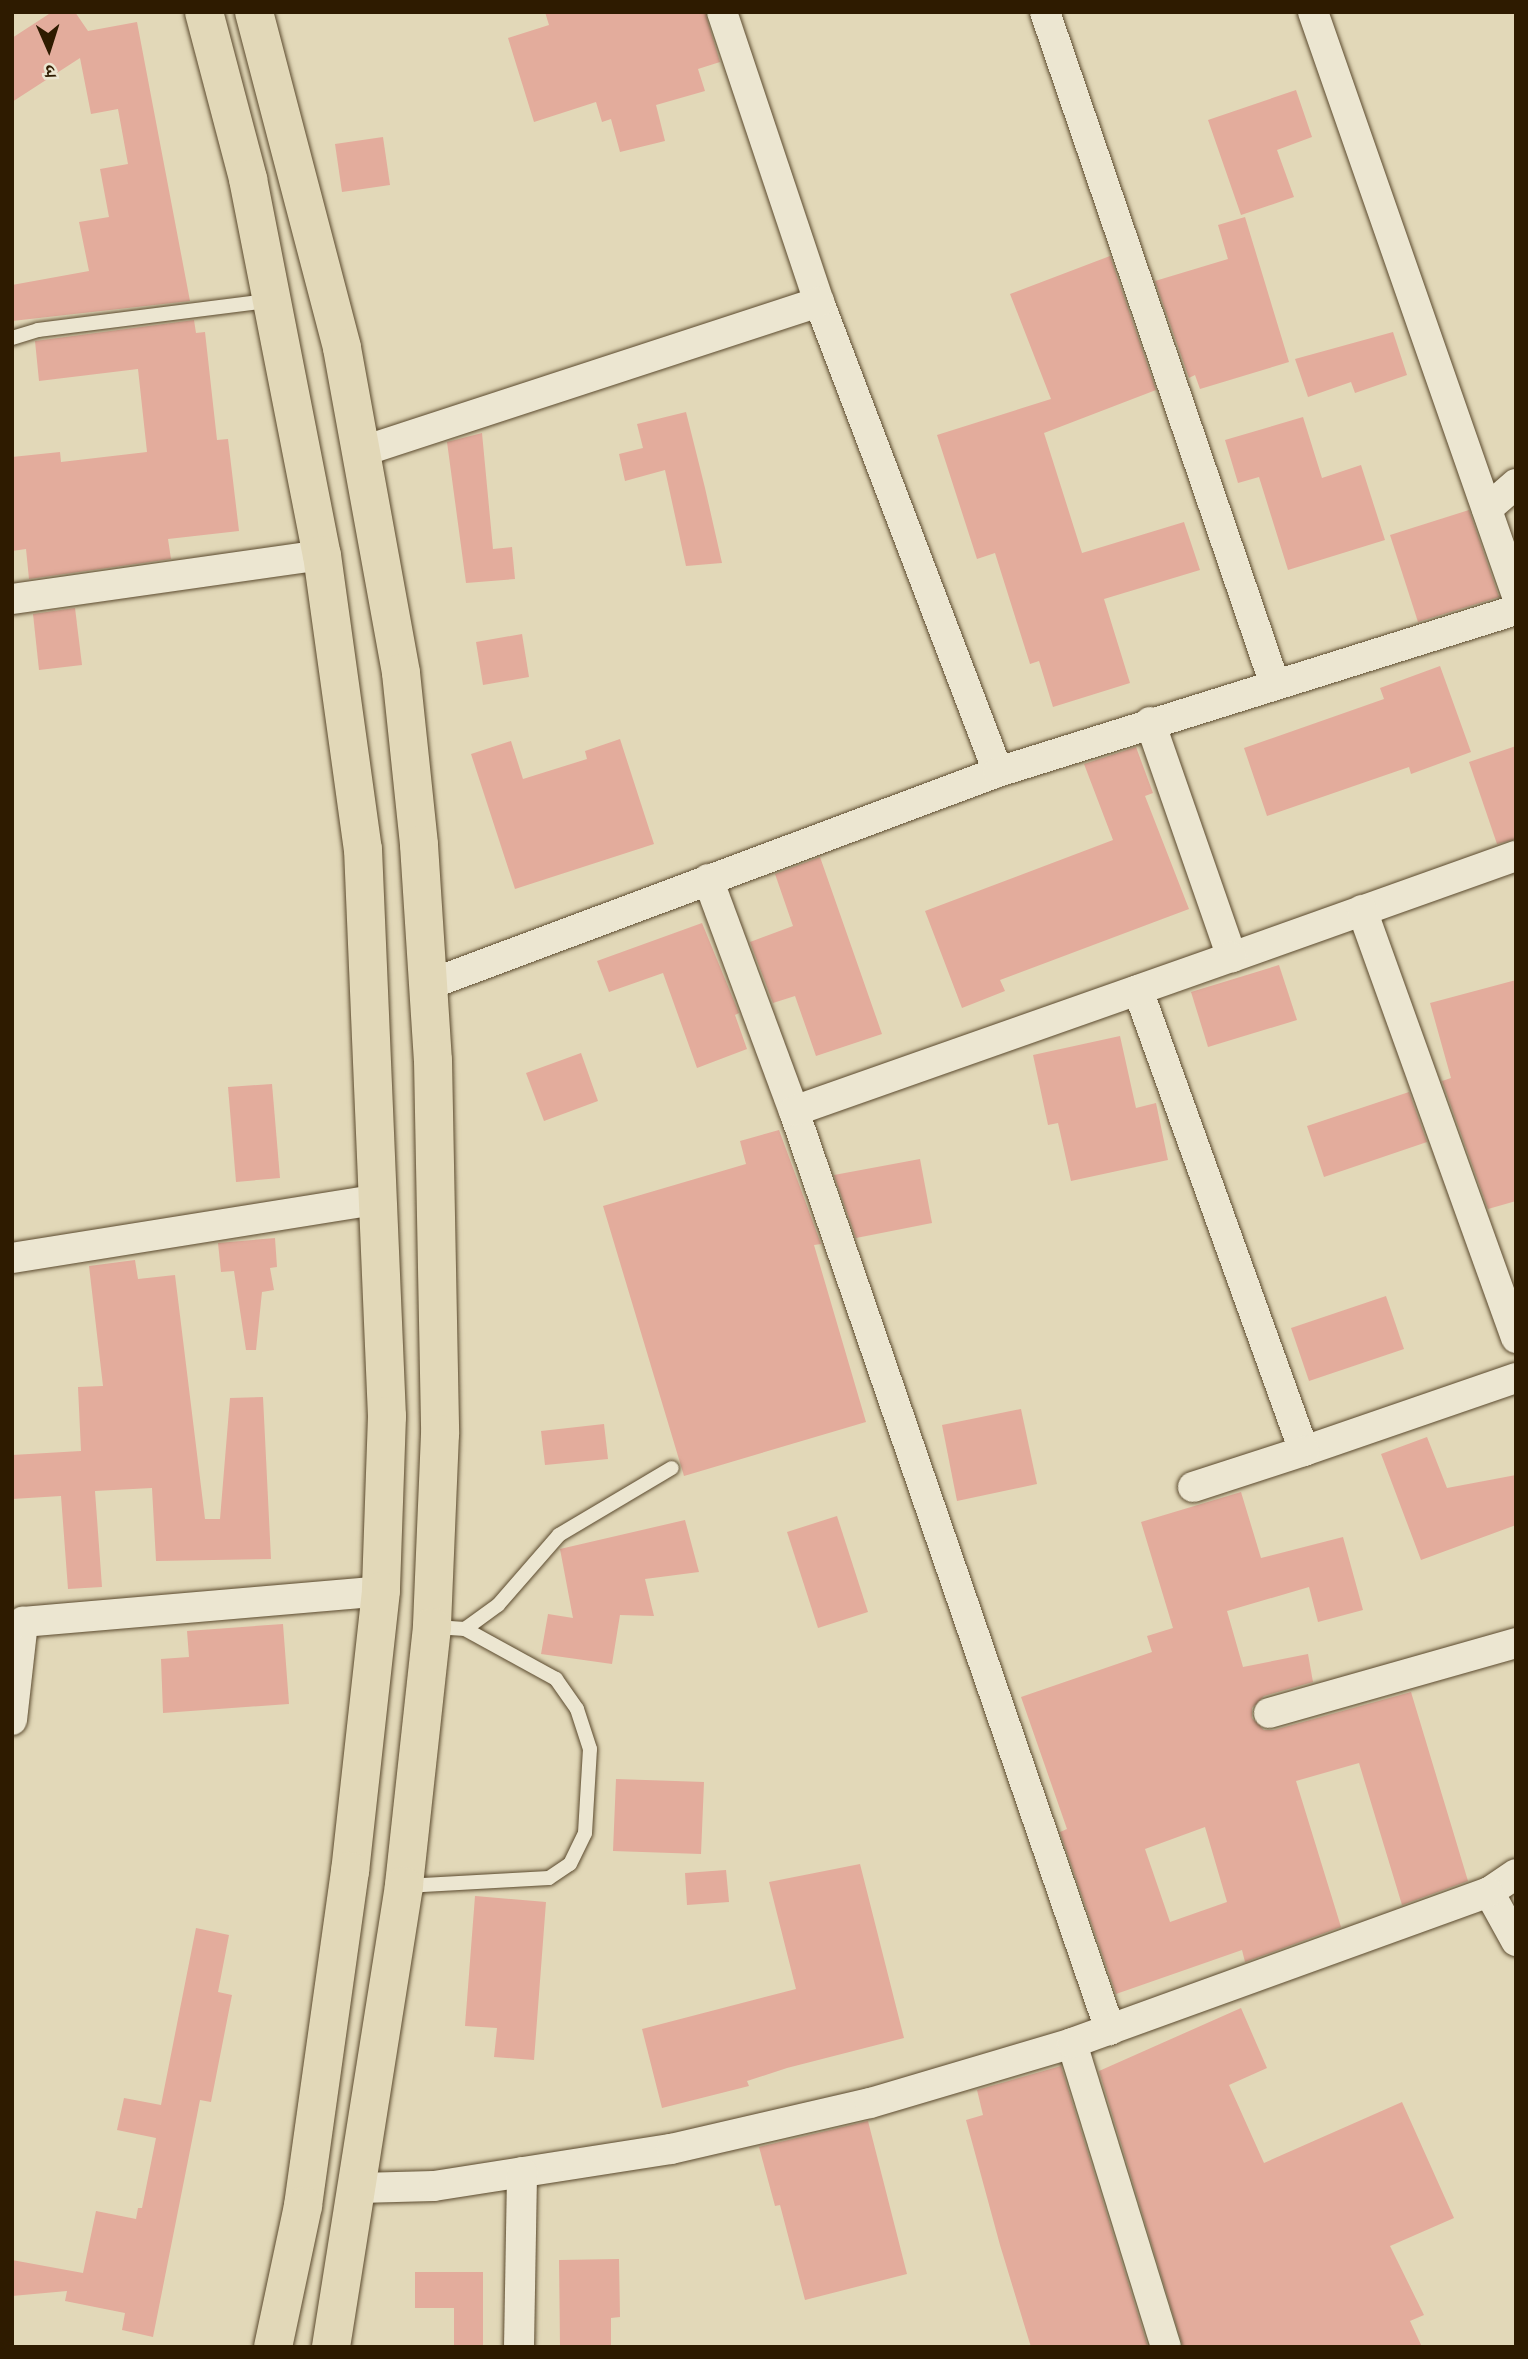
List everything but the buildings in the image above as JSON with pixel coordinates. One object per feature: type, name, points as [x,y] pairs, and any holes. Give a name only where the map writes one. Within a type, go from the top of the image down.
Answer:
[{"type":"highway","points":[[204,12],[248,179],[322,555],[363,849],[380,1199],[387,1416],[381,1591],[350,1871],[311,2152],[273,2347]]},
{"type":"highway","points":[[254,12],[296,163],[363,451],[401,673],[428,985],[448,1628],[331,2347]]},
{"type":"street","points":[[722,12],[819,302],[998,772]]},
{"type":"street","points":[[1045,12],[1274,682]]},
{"type":"street","points":[[1313,12],[1516,593]]},
{"type":"street","points":[[363,451],[819,302]]},
{"type":"street","points":[[1487,509],[1516,484]]},
{"type":"street","points":[[12,599],[322,555]]},
{"type":"street","points":[[428,985],[998,772],[1274,682],[1516,610]]},
{"type":"street","points":[[1150,722],[1232,957]]},
{"type":"street","points":[[794,1111],[1516,856]]},
{"type":"street","points":[[708,879],[794,1111],[1110,2030]]},
{"type":"street","points":[[1362,910],[1516,1338]]},
{"type":"street","points":[[1138,990],[1304,1451]]},
{"type":"street","points":[[12,1258],[380,1199]]},
{"type":"street","points":[[1193,1487],[1516,1378]]},
{"type":"street","points":[[12,1720],[17,1622],[381,1591]]},
{"type":"street","points":[[1269,1713],[1516,1643]]},
{"type":"street","points":[[359,2188],[434,2186],[671,2149],[870,2103],[1110,2030],[1489,1892],[1516,1874]]},
{"type":"street","points":[[1489,1892],[1516,1941]]},
{"type":"street","points":[[1072,2043],[1166,2347]]},
{"type":"street","points":[[519,2347],[523,2172]]},
{"type":"lane","points":[[12,338],[38,330],[271,300]]},
{"type":"lane","points":[[448,1628],[498,1605],[559,1535],[672,1468]]},
{"type":"lane","points":[[404,1886],[549,1878],[570,1864],[585,1833],[590,1749],[577,1709],[556,1679],[448,1628]]}]
